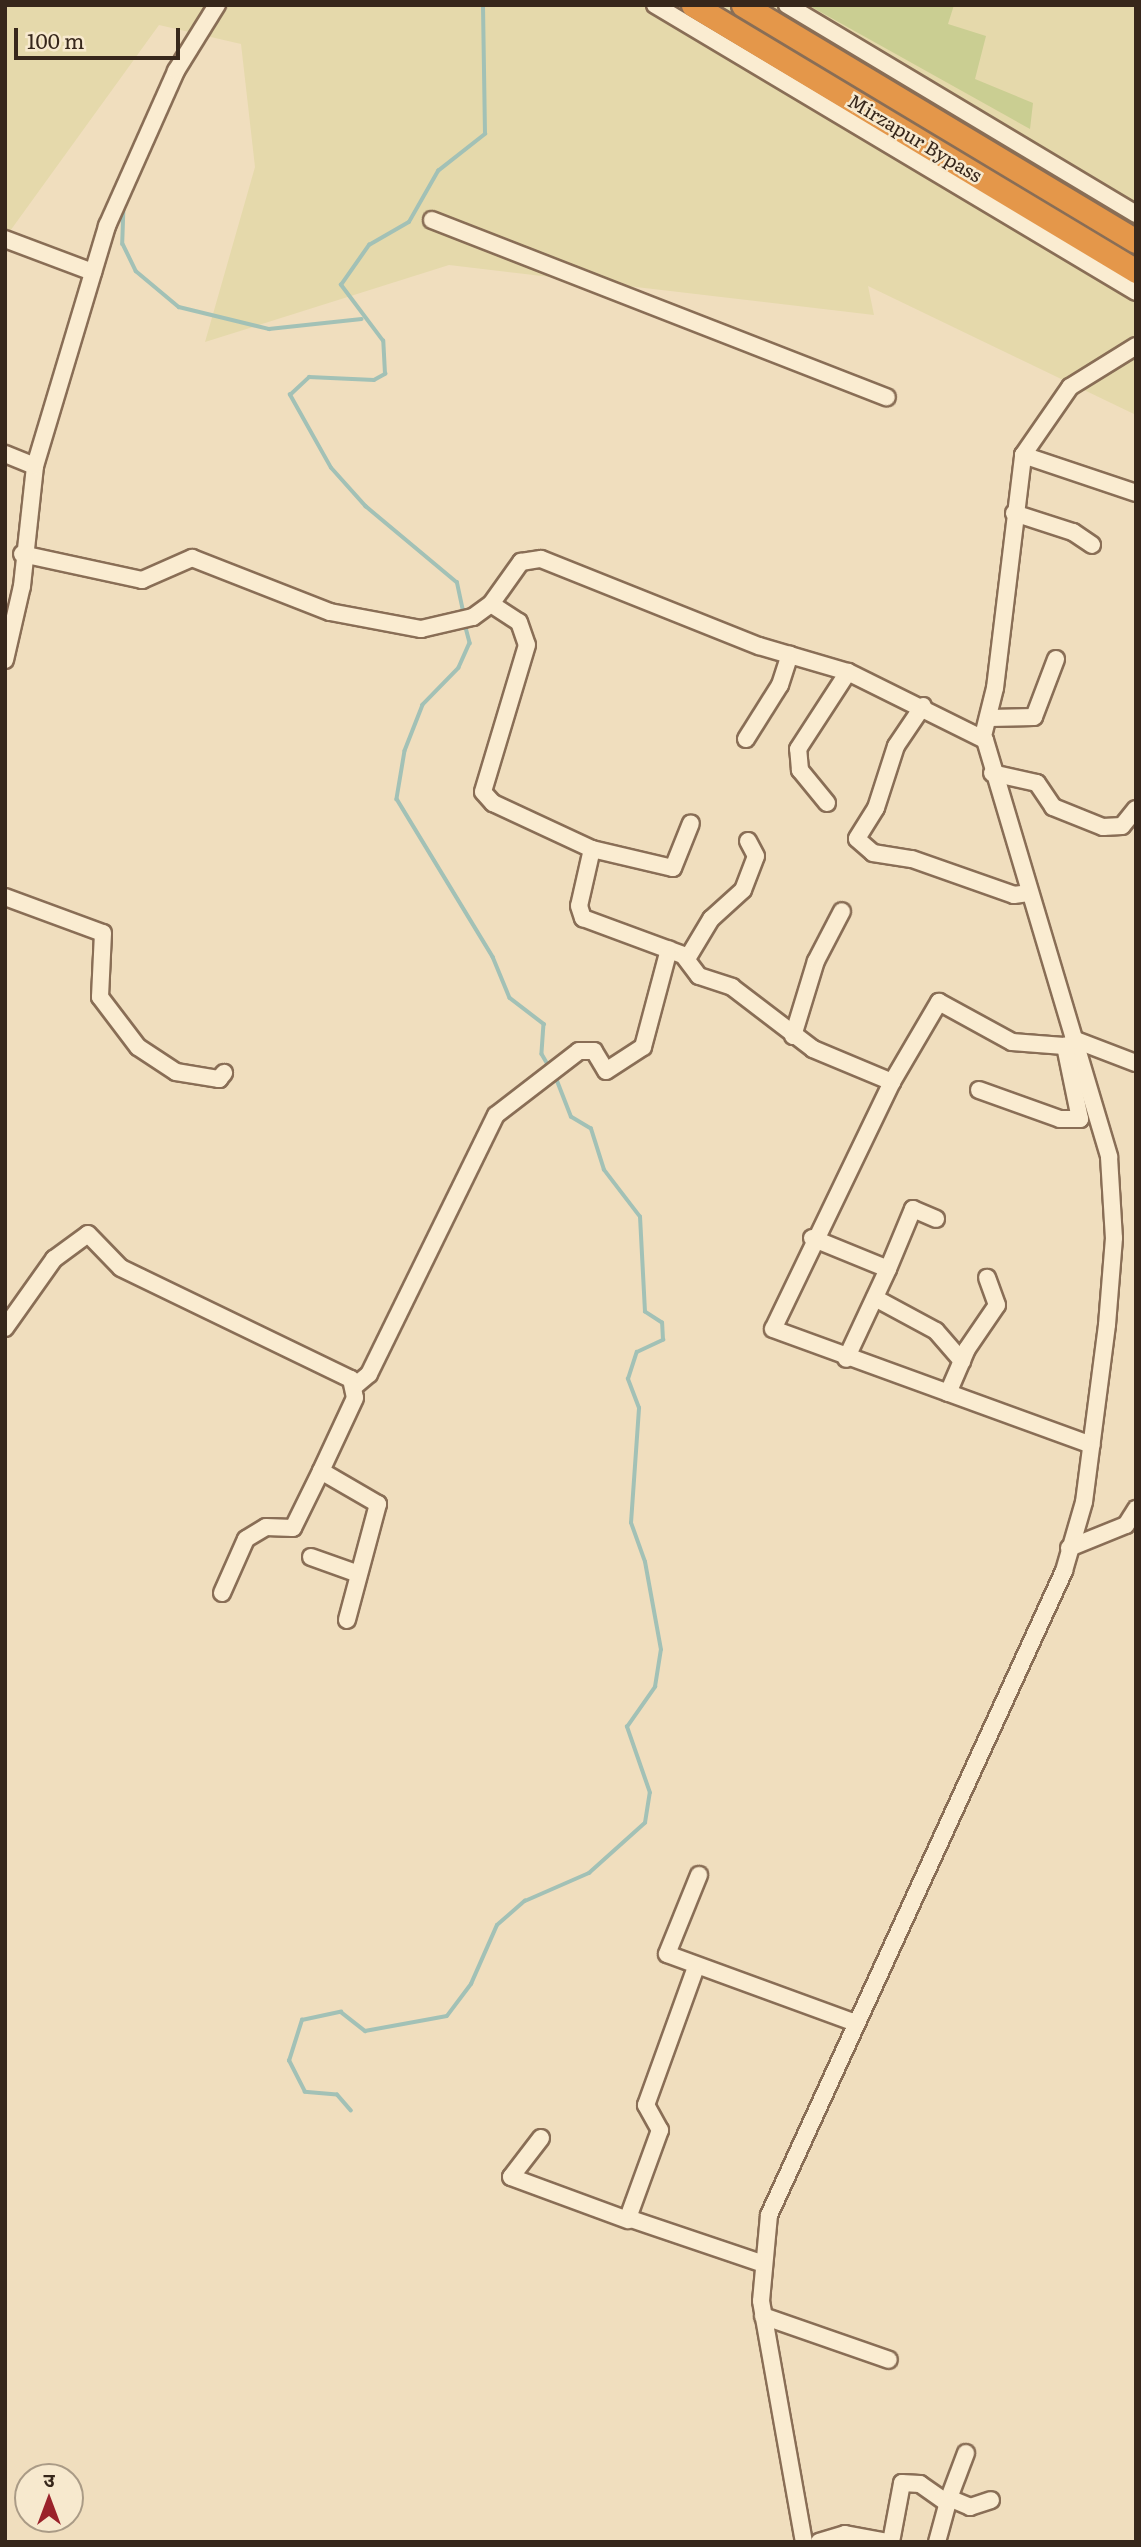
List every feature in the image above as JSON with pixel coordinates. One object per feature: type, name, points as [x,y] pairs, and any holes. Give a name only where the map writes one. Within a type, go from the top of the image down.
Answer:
[{"type":"highway","name":"Mirzapur Bypass","points":[[694,5],[1136,271]]},
{"type":"highway","points":[[743,5],[1136,241]]},
{"type":"street","points":[[5,660],[35,466],[93,272],[122,184],[176,71],[217,5]]},
{"type":"street","points":[[655,5],[1136,292]]},
{"type":"street","points":[[787,5],[1136,214]]},
{"type":"street","points":[[432,220],[887,397]]},
{"type":"street","points":[[5,239],[93,272]]},
{"type":"street","points":[[804,2542],[763,2316],[761,2263],[775,2197],[853,2022],[1053,1598],[1069,1548],[1080,1524],[1114,1209],[1109,1157],[1071,1044],[983,736],[990,718],[1023,455],[1070,387],[1136,346]]},
{"type":"street","points":[[5,454],[35,466]]},
{"type":"street","points":[[1023,455],[1136,494]]},
{"type":"street","points":[[1014,513],[1073,531],[1092,545]]},
{"type":"street","points":[[22,554],[142,580],[192,558],[330,612],[397,627],[458,624],[491,604],[521,562],[541,559],[790,655],[848,672],[983,736]]},
{"type":"street","points":[[491,604],[519,622],[527,645],[483,782],[485,796],[592,849],[673,868],[691,823]]},
{"type":"street","points":[[746,739],[780,685],[790,655]]},
{"type":"street","points":[[990,718],[1034,717],[1056,660]]},
{"type":"street","points":[[827,803],[800,770],[798,749],[848,672]]},
{"type":"street","points":[[923,706],[896,746],[876,808],[857,839],[873,853],[912,859],[1014,895],[1028,893]]},
{"type":"street","points":[[992,773],[1037,783],[1053,807],[1103,827],[1122,826],[1136,809]]},
{"type":"street","points":[[687,959],[711,919],[743,890],[756,856],[748,841]]},
{"type":"street","points":[[592,849],[583,918],[669,949],[687,959],[699,975],[732,987],[793,1036],[892,1082]]},
{"type":"street","points":[[5,897],[103,933],[100,996],[138,1047],[176,1072],[219,1080],[224,1073]]},
{"type":"street","points":[[793,1036],[816,961],[842,911]]},
{"type":"street","points":[[222,1593],[246,1539],[266,1527],[293,1528],[321,1471],[356,1385],[369,1374],[496,1115],[579,1051],[594,1051],[606,1071],[643,1047],[669,949]]},
{"type":"street","points":[[1087,1442],[846,1359],[773,1329],[813,1237],[892,1082],[939,1002],[1004,1039],[1071,1044],[1136,1063]]},
{"type":"street","points":[[979,1090],[1060,1119],[1080,1119],[1071,1044]]},
{"type":"street","points":[[846,1359],[913,1209],[936,1219]]},
{"type":"street","points":[[5,1328],[54,1259],[88,1234],[121,1268],[356,1385]]},
{"type":"street","points":[[813,1237],[888,1269]]},
{"type":"street","points":[[948,1393],[962,1361],[997,1305],[986,1278]]},
{"type":"street","points":[[875,1298],[936,1331],[962,1361]]},
{"type":"street","points":[[321,1471],[378,1502],[356,1573],[347,1620]]},
{"type":"street","points":[[1069,1548],[1126,1525],[1136,1509]]},
{"type":"street","points":[[311,1557],[356,1573]]},
{"type":"street","points":[[699,1875],[665,1950],[696,1967],[853,2022]]},
{"type":"street","points":[[628,2220],[660,2130],[646,2105],[696,1967]]},
{"type":"street","points":[[541,2138],[510,2177],[628,2220],[761,2263]]},
{"type":"street","points":[[763,2316],[889,2360]]},
{"type":"street","points":[[937,2542],[948,2500],[966,2452]]},
{"type":"street","points":[[819,2542],[845,2534],[889,2542],[902,2483],[920,2484],[948,2500],[970,2507],[991,2500]]},
{"type":"shaded area","points":[[5,5],[1136,5],[1136,415],[868,286],[874,315],[449,265],[205,342],[255,167],[241,44],[159,25],[5,238]]},
{"type":"green space","points":[[808,5],[954,5],[948,24],[986,36],[975,79],[1033,103],[1030,129]]},
{"type":"waterway","points":[[464,616],[457,583],[366,507],[331,468],[290,395],[309,377],[374,380],[385,374],[383,341],[341,285],[369,245],[409,222],[438,171],[485,134],[483,5]]},
{"type":"waterway","points":[[179,82],[201,46]]},
{"type":"waterway","points":[[124,206],[123,244],[136,271],[179,307],[269,329],[361,319]]},
{"type":"waterway","points":[[465,624],[470,643],[459,668],[423,705],[405,751],[397,799],[493,957],[510,998],[544,1024],[542,1054],[549,1066]]},
{"type":"waterway","points":[[351,2111],[337,2095],[305,2092],[289,2061],[302,2020],[341,2012],[365,2031],[447,2016],[471,1984],[497,1925],[525,1901],[589,1873],[645,1823],[650,1793],[627,1727],[655,1687],[661,1650],[645,1562],[631,1523],[639,1408],[628,1379],[637,1352],[663,1340],[662,1323],[645,1312],[640,1217],[604,1170],[591,1129],[571,1117],[555,1076]]}]
